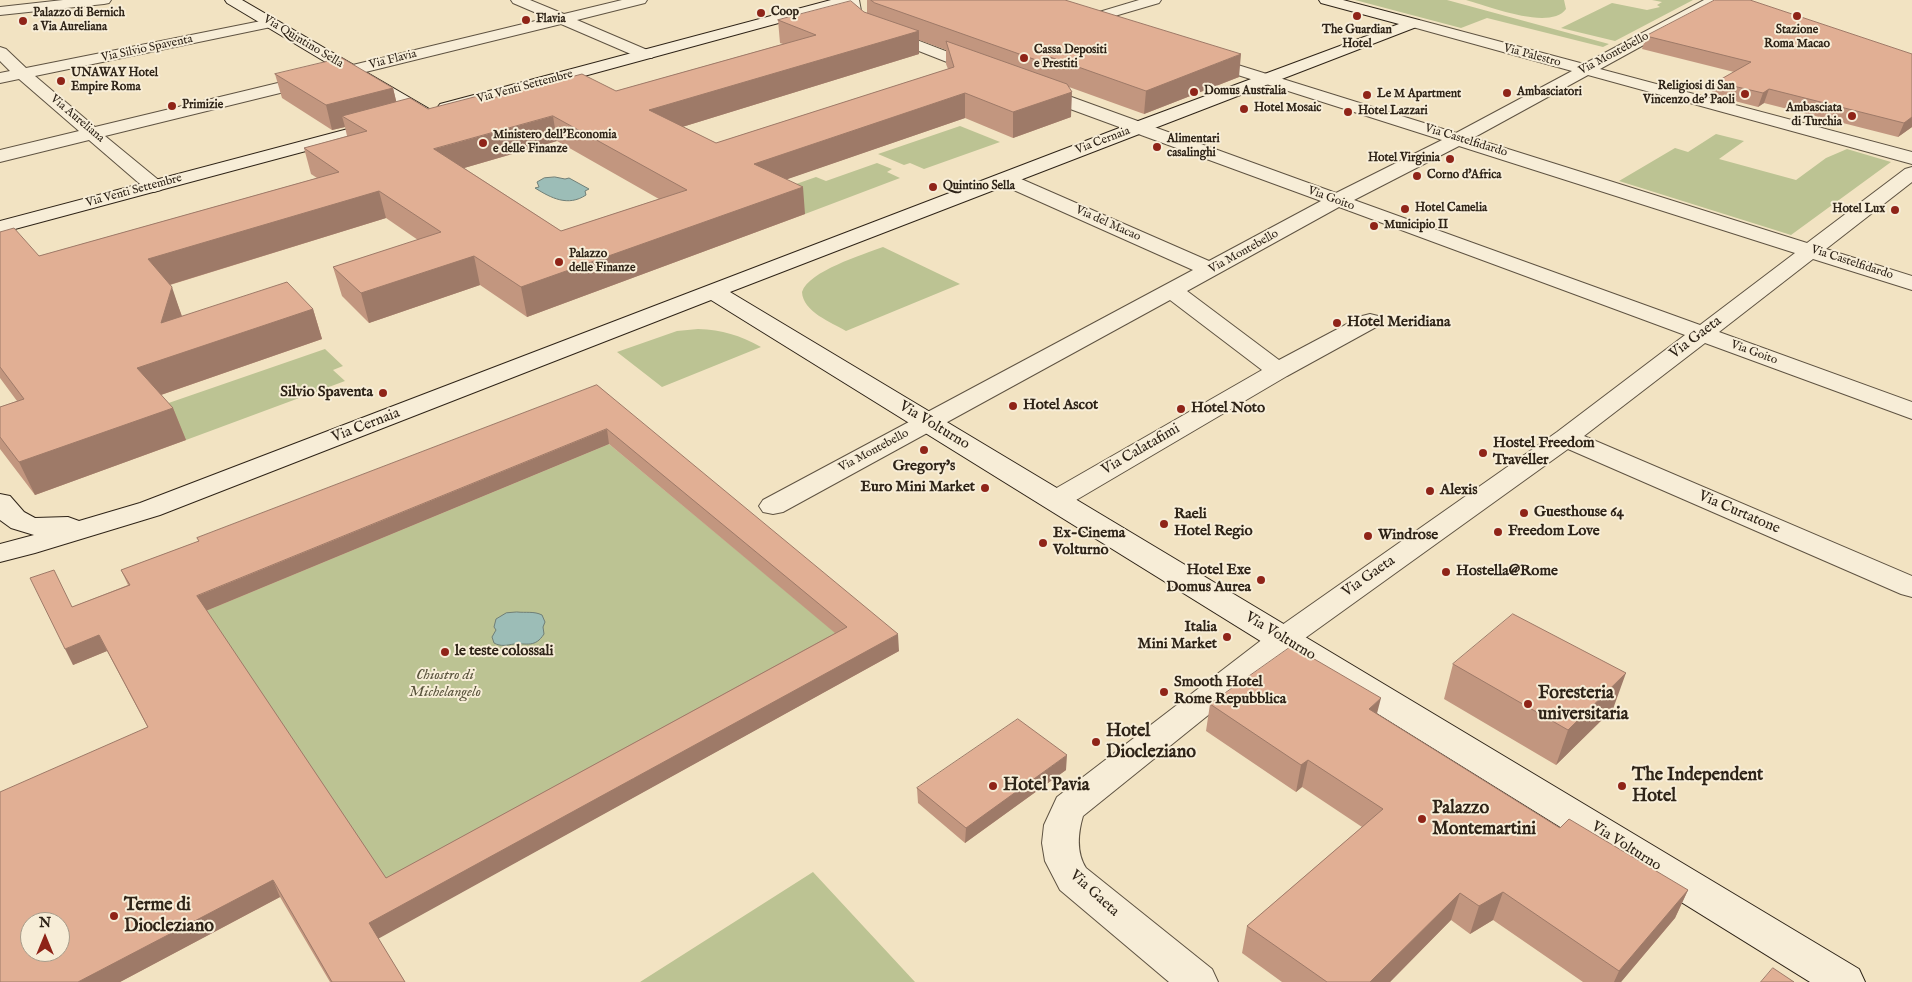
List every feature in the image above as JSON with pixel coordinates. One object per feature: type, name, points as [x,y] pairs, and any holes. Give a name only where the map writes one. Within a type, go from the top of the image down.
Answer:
[{"type":"street","points":[[0,11],[104,0]]},
{"type":"street","name":"Via Quintino Sella","points":[[232,0],[425,114]]},
{"type":"street","points":[[518,0],[564,18],[646,55]]},
{"type":"street","name":"Via Flavia","points":[[0,156],[640,0]]},
{"type":"street","name":"Via Venti Settembre","points":[[0,227],[847,0]]},
{"type":"street","points":[[852,0],[855,17],[860,24],[1000,77]]},
{"type":"street","points":[[1084,21],[1154,0]]},
{"type":"street","name":"Via Palestro","points":[[1326,0],[1912,158]]},
{"type":"street","name":"Via Montebello","points":[[773,506],[1336,201],[1458,139],[1715,0]]},
{"type":"street","points":[[1066,15],[1112,30]]},
{"type":"street","name":"Via Silvio Spaventa","points":[[0,78],[271,23]]},
{"type":"street","name":"Via Cernaia","points":[[7,551],[150,509],[1414,23]]},
{"type":"street","name":"Via Aureliana","points":[[0,52],[154,186]]},
{"type":"street","name":"Via Castelfidardo","points":[[1184,53],[1912,283]]},
{"type":"street","name":"Via Goito","points":[[1018,84],[1912,411]]},
{"type":"street","name":"Via Gaeta","points":[[1198,982],[1073,878],[1066,869],[1061,851],[1062,822],[1070,807],[1282,639],[1566,438],[1912,173]]},
{"type":"street","name":"Via del Macao","points":[[1005,179],[1211,270]]},
{"type":"street","points":[[1173,291],[1278,370]]},
{"type":"street","name":"Via Volturno","points":[[714,292],[1845,982]]},
{"type":"street","name":"Via Calatafimi","points":[[1056,500],[1278,370],[1370,321]]},
{"type":"street","name":"Via Curtatone","points":[[1566,438],[1912,587]]},
{"type":"street","points":[[0,502],[14,519],[26,524],[46,527],[93,523],[150,509]]},
{"type":"green space","points":[[1355,0],[1447,0],[1609,44],[1603,47],[1487,18],[1461,28]]},
{"type":"green space","points":[[1466,0],[1564,0],[1566,9],[1558,15],[1547,18],[1533,17],[1518,15]]},
{"type":"green space","points":[[1652,0],[1693,0],[1615,41],[1561,28],[1612,3],[1647,10],[1660,7],[1657,5],[1662,2]]},
{"type":"green space","points":[[960,126],[1000,142],[924,169],[910,163],[904,165],[878,154]]},
{"type":"green space","points":[[1716,134],[1744,141],[1719,159],[1796,180],[1826,158],[1847,149],[1891,162],[1791,235],[1619,181],[1675,148],[1688,152]]},
{"type":"green space","points":[[877,163],[892,169],[887,172],[900,178],[805,214],[765,195],[816,177],[826,181]]},
{"type":"green space","points":[[883,247],[960,284],[846,331],[819,316],[807,305],[802,292],[815,277],[850,259]]},
{"type":"green space","points":[[698,329],[731,334],[761,347],[662,387],[617,352],[677,331]]},
{"type":"green space","points":[[325,349],[343,366],[333,370],[345,381],[186,440],[157,407]]},
{"type":"green space","name":"Chiostro di Michelangelo","points":[[609,444],[848,643],[393,895],[203,612]]},
{"type":"green space","points":[[813,872],[915,982],[640,982]]},
{"type":"water","points":[[544,178],[569,178],[589,189],[585,191],[586,195],[579,199],[566,201],[553,198],[535,188],[539,187],[537,182]]},
{"type":"water","points":[[517,612],[542,615],[545,622],[543,627],[544,634],[537,641],[530,644],[502,645],[494,643],[492,637],[496,630],[494,627],[496,619],[506,613]]},
{"type":"building","points":[[871,0],[1065,0],[1241,54],[1146,91],[1050,57],[1056,67]]},
{"type":"building","points":[[1715,0],[1750,0],[1912,54],[1912,117],[1904,123],[1769,89],[1763,93],[1716,82],[1751,62],[1646,36]]},
{"type":"building","points":[[851,1],[864,12],[919,31],[649,110],[716,143],[954,67],[946,41],[1067,84],[1072,92],[1013,112],[965,93],[754,164],[803,187],[521,287],[474,256],[361,293],[333,267],[441,232],[379,191],[148,259],[172,287],[161,323],[287,282],[313,309],[137,368],[173,408],[19,462],[0,437],[0,407],[24,399],[0,367],[0,232],[14,228],[39,256],[339,172],[304,148],[367,131],[342,116],[410,98],[428,109],[478,96],[485,100],[582,74],[616,91],[816,35],[778,20]],"holes":[[[553,116],[687,190],[561,231],[434,149]]]},
{"type":"building","points":[[342,58],[393,88],[326,105],[275,74]]},
{"type":"building","points":[[597,385],[898,634],[369,923],[405,982],[332,982],[273,880],[78,982],[0,982],[0,792],[148,727],[99,635],[65,649],[30,578],[54,570],[72,607],[130,585],[121,570],[199,541],[197,538]],"holes":[[[607,429],[847,627],[386,878],[197,596]]]},
{"type":"building","points":[[1513,614],[1626,673],[1568,730],[1453,664]]},
{"type":"building","name":"Palazzo Montemartini","points":[[1292,646],[1381,698],[1369,709],[1560,828],[1569,819],[1688,890],[1619,971],[1503,892],[1479,906],[1460,893],[1370,982],[1327,982],[1247,926],[1383,809],[1308,760],[1301,765],[1210,704]]},
{"type":"building","name":"Hotel Pavia","points":[[1018,719],[1067,755],[966,828],[917,788]]},
{"type":"building","points":[[1773,968],[1794,982],[1761,982]]},
{"type":"place","name":"Coop","points":[[761,13]]},
{"type":"place","name":"The Guardian Hotel","points":[[1357,16]]},
{"type":"place","name":"Stazione Roma Macao","points":[[1797,16]]},
{"type":"place","name":"Flavia","points":[[526,20]]},
{"type":"place","name":"Palazzo di Bernich a Via Aureliana","points":[[23,21]]},
{"type":"place","name":"Cassa Depositi e Prestiti","points":[[1024,58]]},
{"type":"place","name":"UNAWAY Hotel Empire Roma","points":[[61,81]]},
{"type":"place","name":"Domus Australia","points":[[1194,92]]},
{"type":"place","name":"Ambasciatori","points":[[1507,93]]},
{"type":"place","name":"Religiosi di San Vincenzo de' Paoli","points":[[1745,94]]},
{"type":"place","name":"Le M Apartment","points":[[1367,95]]},
{"type":"place","name":"Primizie","points":[[172,106]]},
{"type":"place","name":"Hotel Mosaic","points":[[1244,109]]},
{"type":"place","name":"Hotel Lazzari","points":[[1348,112]]},
{"type":"place","name":"Ambasciata di Turchia","points":[[1852,116]]},
{"type":"place","name":"Ministero dell'Economia e delle Finanze","points":[[483,143]]},
{"type":"place","name":"Alimentari casalinghi","points":[[1157,147]]},
{"type":"place","name":"Hotel Virginia","points":[[1450,159]]},
{"type":"place","name":"Corno d'Africa","points":[[1417,176]]},
{"type":"place","name":"Quintino Sella","points":[[933,187]]},
{"type":"place","name":"Hotel Camelia","points":[[1405,209]]},
{"type":"place","name":"Hotel Lux","points":[[1895,210]]},
{"type":"place","name":"Municipio II","points":[[1374,226]]},
{"type":"place","name":"Palazzo delle Finanze","points":[[559,262]]},
{"type":"place","name":"Hotel Meridiana","points":[[1337,323]]},
{"type":"place","name":"Silvio Spaventa","points":[[383,393]]},
{"type":"place","name":"Hotel Ascot","points":[[1013,406]]},
{"type":"place","name":"Hotel Noto","points":[[1181,409]]},
{"type":"place","name":"Gregory's","points":[[924,450]]},
{"type":"place","name":"Hostel Freedom Traveller","points":[[1483,453]]},
{"type":"place","name":"Euro Mini Market","points":[[985,488]]},
{"type":"place","name":"Alexis","points":[[1430,491]]},
{"type":"place","name":"Guesthouse 64","points":[[1524,513]]},
{"type":"place","name":"Raeli Hotel Regio","points":[[1164,524]]},
{"type":"place","name":"Freedom Love","points":[[1498,532]]},
{"type":"place","name":"Windrose","points":[[1368,536]]},
{"type":"place","name":"Ex-Cinema Volturno","points":[[1043,543]]},
{"type":"place","name":"Hostella@Rome","points":[[1446,572]]},
{"type":"place","name":"Hotel Exe Domus Aurea","points":[[1261,580]]},
{"type":"place","name":"Italia Mini Market","points":[[1227,637]]},
{"type":"place","name":"le teste colossali","points":[[445,652]]},
{"type":"place","name":"Smooth Hotel Rome Repubblica","points":[[1164,692]]},
{"type":"place","name":"Foresteria universitaria","points":[[1528,704]]},
{"type":"place","name":"Hotel Diocleziano","points":[[1096,742]]},
{"type":"place","name":"Hotel Pavia","points":[[993,786]]},
{"type":"place","name":"The Independent Hotel","points":[[1622,786]]},
{"type":"place","name":"Palazzo Montemartini","points":[[1422,819]]},
{"type":"place","name":"Terme di Diocleziano","points":[[114,916]]}]
